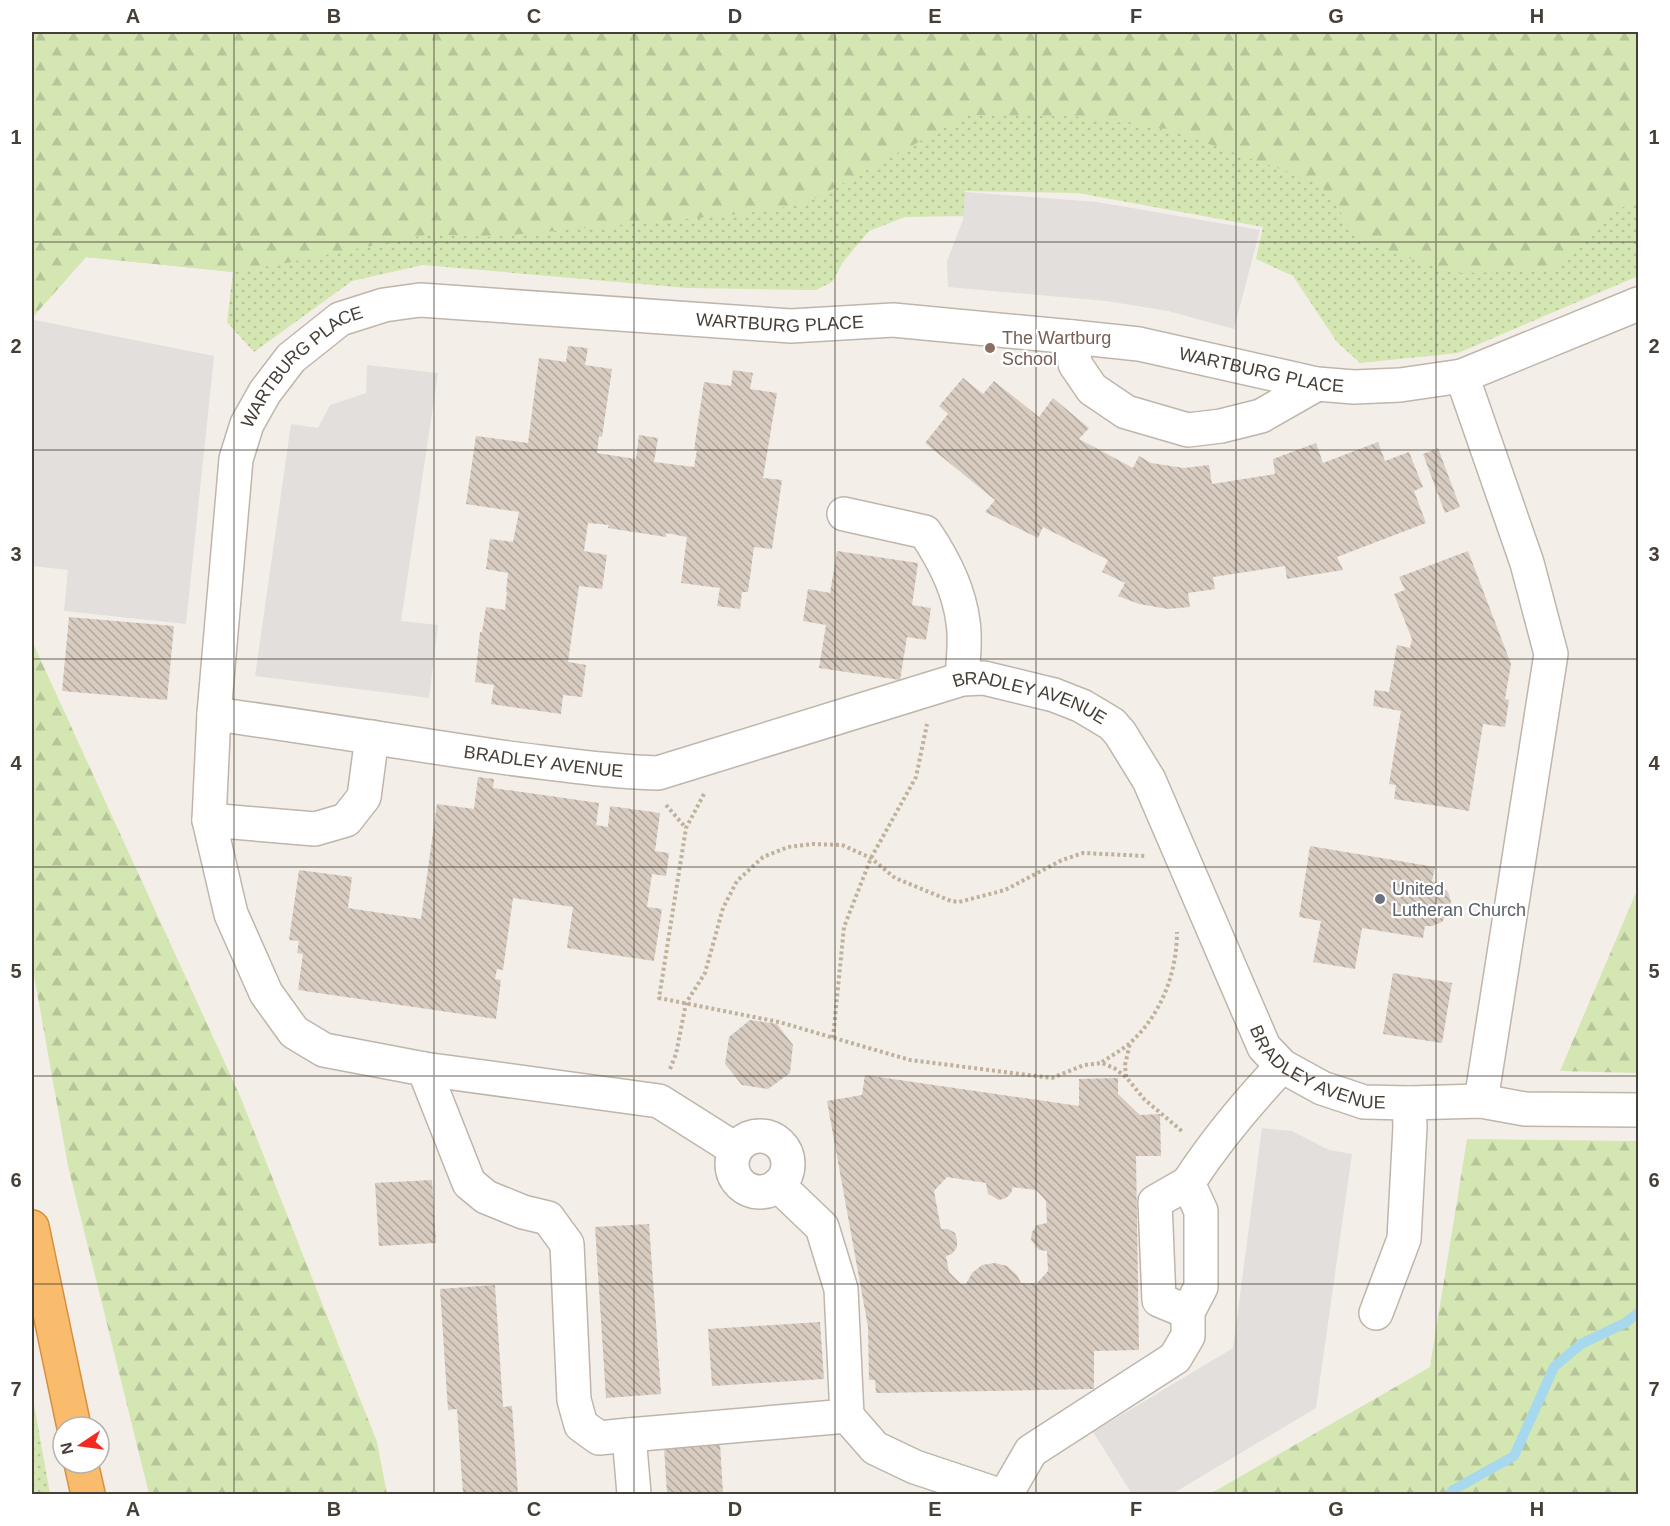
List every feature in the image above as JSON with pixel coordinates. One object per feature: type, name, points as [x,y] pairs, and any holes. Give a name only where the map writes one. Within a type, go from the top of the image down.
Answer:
[{"type":"highway","points":[[32,1227],[71,1415]]},
{"type":"highway","points":[[84,1475],[88,1494]]},
{"type":"lane","name":"WARTBURG PLACE","points":[[847,1416],[841,1289],[822,1227],[778,1185],[769,1191],[758,1192],[746,1189],[738,1182],[732,1172],[735,1149],[659,1101],[424,1069],[324,1050],[294,1032],[266,993],[231,914],[209,820],[214,714],[236,459],[247,424],[265,392],[291,358],[340,319],[384,305],[420,300],[791,326],[893,320],[1139,344],[1317,384],[1354,387],[1400,385],[1462,376],[1638,304]]},
{"type":"lane","points":[[1073,337],[1075,364],[1092,389],[1126,412],[1188,430],[1221,426],[1261,416],[1317,384]]},
{"type":"lane","points":[[1462,376],[1527,563],[1551,654],[1482,1101]]},
{"type":"lane","points":[[844,514],[925,532],[943,559],[958,595],[964,624],[962,679]]},
{"type":"lane","name":"BRADLEY AVENUE","points":[[214,714],[613,772],[658,773],[962,679],[984,678],[1054,695],[1082,706],[1112,724],[1149,780],[1264,1047],[1282,1066],[1322,1088],[1364,1102],[1409,1104],[1482,1101],[1526,1109],[1638,1110]]},
{"type":"lane","points":[[209,820],[315,829],[346,820],[364,797],[372,736]]},
{"type":"lane","points":[[1188,1312],[1159,1300],[1155,1203],[1188,1183],[1247,1102],[1282,1066]]},
{"type":"lane","points":[[424,1069],[469,1183],[486,1197],[523,1212],[548,1218],[567,1244],[574,1400],[581,1425],[599,1438],[847,1416],[874,1448],[915,1467],[996,1494]]},
{"type":"lane","points":[[1376,1313],[1404,1239],[1410,1127],[1409,1104]]},
{"type":"lane","points":[[1006,1494],[1031,1451],[1175,1358],[1188,1336],[1188,1312],[1201,1287],[1201,1211],[1188,1183]]},
{"type":"lane","points":[[629,1434],[634,1494]]},
{"type":"path","points":[[833,1038],[844,927],[871,858],[916,777],[928,722]]},
{"type":"path","points":[[708,787],[686,828],[659,998],[779,1022],[910,1060],[1044,1078],[1053,1078],[1084,1065],[1102,1063],[1126,1077],[1157,1111],[1192,1138]]},
{"type":"path","points":[[663,802],[686,828]]},
{"type":"path","points":[[676,1054],[686,1003],[705,973],[723,908],[737,881],[763,858],[788,847],[813,844],[842,845],[871,858],[895,878],[951,901],[959,902],[1005,890],[1062,860],[1083,853],[1146,856],[1149,850]]},
{"type":"path","points":[[1102,1063],[1130,1043],[1161,1002],[1177,951],[1177,926]]},
{"type":"path","points":[[1126,1077],[1125,1065],[1130,1043]]},
{"type":"green space","points":[[32,32],[1638,32],[1638,276],[1458,353],[1360,363],[1337,342],[1293,276],[1256,259],[1263,227],[1078,193],[965,191],[966,216],[905,217],[869,231],[843,262],[832,282],[816,290],[687,288],[423,265],[352,281],[254,352],[227,322],[233,272],[86,257],[32,318]]},
{"type":"green space","points":[[32,32],[1638,32],[1638,200],[1617,210],[1550,271],[1455,273],[1363,243],[1319,183],[1167,129],[1073,116],[968,115],[805,204],[741,214],[490,237],[430,234],[234,272],[86,257],[32,318]]},
{"type":"green space","points":[[32,641],[240,1096],[377,1442],[387,1494],[149,1494],[68,1166],[32,964]]},
{"type":"green space","points":[[1638,888],[1638,1073],[1560,1071]]},
{"type":"green space","points":[[1467,1139],[1638,1141],[1638,1494],[1210,1494],[1430,1367]]},
{"type":"green space","points":[[32,1393],[50,1494],[32,1494]]},
{"type":"shaded area","points":[[965,192],[1097,202],[1260,230],[1234,329],[1168,311],[1106,301],[948,287],[947,261],[963,220]]},
{"type":"shaded area","points":[[35,320],[214,356],[186,624],[64,611],[68,570],[32,566],[32,323]]},
{"type":"shaded area","points":[[367,365],[438,373],[401,621],[438,625],[429,698],[255,676],[291,424],[318,428],[330,405],[366,393]]},
{"type":"shaded area","points":[[1262,1128],[1292,1131],[1329,1150],[1352,1154],[1316,1408],[1172,1494],[1132,1494],[1093,1432],[1233,1348]]},
{"type":"building","points":[[568,346],[588,348],[585,365],[612,369],[602,437],[599,436],[597,453],[636,459],[639,435],[658,438],[654,462],[694,467],[697,450],[694,450],[704,382],[731,386],[733,370],[753,373],[750,389],[777,393],[763,478],[782,480],[772,549],[754,547],[748,592],[742,592],[740,609],[717,606],[720,588],[681,583],[687,537],[666,533],[666,537],[588,523],[584,551],[607,555],[602,589],[579,586],[568,662],[586,665],[582,697],[563,695],[561,714],[491,704],[494,685],[475,682],[480,632],[482,632],[486,607],[505,610],[507,592],[508,573],[486,569],[490,539],[513,542],[519,512],[466,504],[476,436],[528,443],[539,358],[566,362]]},
{"type":"building","points":[[963,378],[983,394],[994,381],[1039,417],[1053,398],[1089,428],[1079,439],[1133,468],[1139,456],[1151,463],[1184,468],[1209,465],[1212,484],[1275,474],[1273,459],[1316,443],[1323,463],[1378,442],[1385,461],[1409,452],[1423,487],[1414,491],[1426,523],[1337,557],[1343,570],[1287,579],[1285,566],[1213,577],[1215,589],[1188,593],[1190,607],[1168,609],[1139,604],[1118,596],[1125,583],[1102,572],[1108,560],[1043,527],[1038,538],[985,512],[995,500],[925,443],[948,414],[939,406]]},
{"type":"building","points":[[1438,448],[1460,507],[1445,513],[1423,454]]},
{"type":"building","points":[[837,551],[918,563],[912,605],[931,608],[926,640],[907,637],[900,680],[819,668],[826,625],[803,621],[808,589],[830,593]]},
{"type":"building","points":[[1468,551],[1511,664],[1505,699],[1509,700],[1505,727],[1483,724],[1469,811],[1394,799],[1396,785],[1389,784],[1401,711],[1373,706],[1375,690],[1389,692],[1397,645],[1410,648],[1412,639],[1394,594],[1405,590],[1399,577]]},
{"type":"building","points":[[69,617],[174,626],[167,700],[62,691]]},
{"type":"building","points":[[478,777],[494,779],[493,788],[599,803],[596,825],[608,827],[610,806],[660,813],[655,851],[669,853],[666,876],[652,874],[647,907],[662,909],[654,961],[567,948],[573,907],[513,898],[503,970],[497,969],[495,979],[501,980],[496,1019],[298,990],[303,954],[297,953],[299,941],[289,940],[299,870],[352,877],[348,908],[421,919],[437,804],[474,809]]},
{"type":"building","points":[[1310,846],[1435,867],[1432,881],[1440,884],[1448,892],[1451,902],[1448,913],[1442,922],[1425,926],[1423,938],[1362,928],[1355,969],[1313,962],[1321,921],[1299,917]]},
{"type":"building","points":[[1393,973],[1452,983],[1442,1043],[1383,1034]]},
{"type":"building","points":[[750,1020],[777,1024],[793,1045],[790,1073],[768,1089],[742,1085],[725,1064],[729,1037]]},
{"type":"building","points":[[865,1075],[1079,1106],[1079,1079],[1118,1078],[1118,1094],[1140,1115],[1160,1114],[1161,1156],[1136,1156],[1139,1350],[1094,1351],[1094,1389],[876,1393],[875,1380],[869,1380],[868,1327],[827,1101],[862,1095]],"holes":[[[947,1177],[986,1183],[988,1194],[999,1200],[1006,1198],[1013,1187],[1036,1190],[1046,1201],[1047,1223],[1037,1225],[1032,1232],[1031,1240],[1039,1250],[1047,1251],[1048,1271],[1037,1283],[1021,1283],[1017,1275],[1007,1266],[995,1263],[982,1265],[972,1273],[966,1284],[961,1284],[949,1272],[946,1256],[952,1254],[957,1247],[957,1240],[955,1233],[948,1229],[941,1229],[934,1191]]]},
{"type":"building","points":[[432,1180],[436,1243],[379,1246],[375,1183]]},
{"type":"building","points":[[649,1224],[661,1394],[606,1398],[595,1227]]},
{"type":"building","points":[[495,1285],[503,1407],[512,1406],[518,1494],[463,1494],[457,1409],[448,1410],[440,1289]]},
{"type":"building","points":[[820,1322],[824,1379],[712,1386],[708,1329]]},
{"type":"building","points":[[720,1443],[723,1494],[667,1494],[664,1447]]},
{"type":"waterway","points":[[1450,1494],[1453,1490],[1514,1456],[1554,1367],[1581,1344],[1625,1323],[1638,1313]]},
{"type":"place","name":"The Wartburg School","points":[[990,348]]},
{"type":"place","name":"United Lutheran Church","points":[[1380,899]]}]
